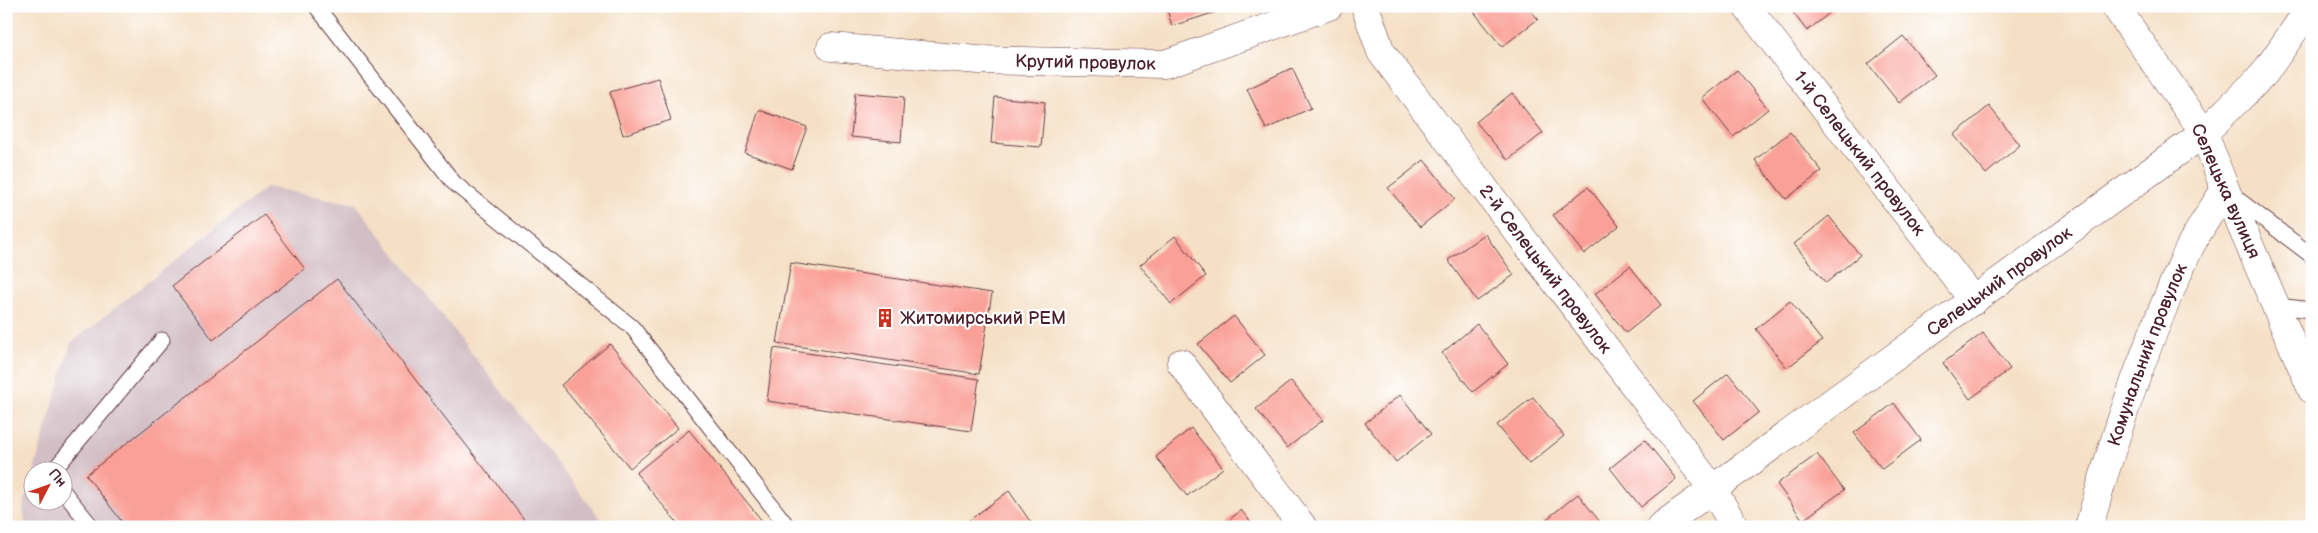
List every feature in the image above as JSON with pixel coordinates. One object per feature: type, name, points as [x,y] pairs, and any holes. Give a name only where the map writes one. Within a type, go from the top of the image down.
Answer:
[{"type":"street","name":"Крутий провулок","points":[[831,47],[978,60],[1165,64],[1329,6]]},
{"type":"street","name":"2-й Селецький провулок","points":[[1365,6],[1380,52],[1712,488],[1735,527]]},
{"type":"street","name":"1-й Селецький провулок","points":[[1746,6],[1974,301]]},
{"type":"street","name":"Селецька вулиця","points":[[2115,6],[2204,133],[2225,189],[2312,390]]},
{"type":"street","name":"Селецький провулок","points":[[1660,527],[2204,133],[2264,74],[2311,6]]},
{"type":"street","name":"Комунальний провулок","points":[[2089,527],[2117,436],[2161,315],[2189,250],[2225,189]]},
{"type":"street","points":[[1180,364],[1302,527]]},
{"type":"lane","points":[[316,6],[454,183],[632,327],[788,527]]},
{"type":"lane","points":[[2225,189],[2312,256]]},
{"type":"lane","points":[[2277,306],[2312,310]]},
{"type":"lane","points":[[62,460],[162,340]]},
{"type":"lane","points":[[72,502],[92,527]]},
{"type":"shaded area","points":[[267,187],[356,204],[607,527],[26,527],[23,510],[72,510],[72,460],[37,460],[71,343]]},
{"type":"building","points":[[1166,6],[1218,6],[1219,11],[1172,26]]},
{"type":"building","points":[[1473,6],[1527,6],[1538,19],[1502,47],[1471,8]]},
{"type":"building","points":[[1788,6],[1838,6],[1807,31]]},
{"type":"building","points":[[1903,36],[1935,75],[1899,103],[1868,64]]},
{"type":"building","points":[[1292,68],[1311,108],[1266,129],[1247,89]]},
{"type":"building","points":[[1737,70],[1768,109],[1733,137],[1702,98]]},
{"type":"building","points":[[658,78],[671,120],[623,135],[610,92]]},
{"type":"building","points":[[855,93],[904,97],[901,142],[851,137]]},
{"type":"building","points":[[1512,93],[1543,133],[1508,160],[1476,122]]},
{"type":"building","points":[[995,97],[1045,102],[1041,147],[991,143]]},
{"type":"building","points":[[1989,106],[2020,145],[1986,174],[1954,135]]},
{"type":"building","points":[[759,110],[807,127],[792,169],[745,153]]},
{"type":"building","points":[[1790,132],[1822,171],[1786,199],[1755,160]]},
{"type":"building","points":[[1424,160],[1455,199],[1420,227],[1388,188]]},
{"type":"building","points":[[1588,187],[1619,226],[1584,254],[1553,215]]},
{"type":"building","points":[[264,215],[305,269],[213,340],[172,286]]},
{"type":"building","points":[[1829,216],[1860,255],[1826,283],[1794,244]]},
{"type":"building","points":[[1485,234],[1514,275],[1477,301],[1448,260]]},
{"type":"building","points":[[1175,236],[1206,276],[1171,304],[1140,265]]},
{"type":"building","name":"Житомирський РЕМ","points":[[791,263],[992,293],[979,374],[777,343]]},
{"type":"building","points":[[1630,266],[1661,305],[1626,333],[1595,294]]},
{"type":"building","points":[[337,279],[530,527],[126,527],[86,475]]},
{"type":"building","points":[[1790,301],[1822,341],[1787,368],[1756,329]]},
{"type":"building","points":[[1234,316],[1265,355],[1230,383],[1198,344]]},
{"type":"building","points":[[1477,324],[1508,364],[1473,392],[1442,353]]},
{"type":"building","points":[[1983,333],[2010,369],[1970,399],[1943,363]]},
{"type":"building","points":[[610,344],[678,428],[630,468],[561,385]]},
{"type":"building","points":[[774,348],[979,379],[971,431],[767,401]]},
{"type":"building","points":[[1728,373],[1759,412],[1724,440],[1693,401]]},
{"type":"building","points":[[1291,381],[1323,420],[1287,448],[1256,409]]},
{"type":"building","points":[[1400,395],[1431,434],[1396,462],[1365,423]]},
{"type":"building","points":[[1533,397],[1564,436],[1529,464],[1497,425]]},
{"type":"building","points":[[1894,403],[1921,440],[1882,469],[1854,433]]},
{"type":"building","points":[[1191,428],[1223,468],[1187,496],[1156,457]]},
{"type":"building","points":[[689,430],[767,527],[681,527],[636,473]]},
{"type":"building","points":[[1645,440],[1676,479],[1641,507],[1610,468]]},
{"type":"building","points":[[1817,454],[1844,490],[1803,520],[1777,484]]},
{"type":"building","points":[[1009,491],[1034,527],[960,527]]},
{"type":"building","points":[[1578,494],[1604,527],[1547,527],[1543,522]]},
{"type":"building","points":[[1241,510],[1255,527],[1221,527]]},
{"type":"place","name":"Житомирський РЕМ","points":[[885,318]]}]
